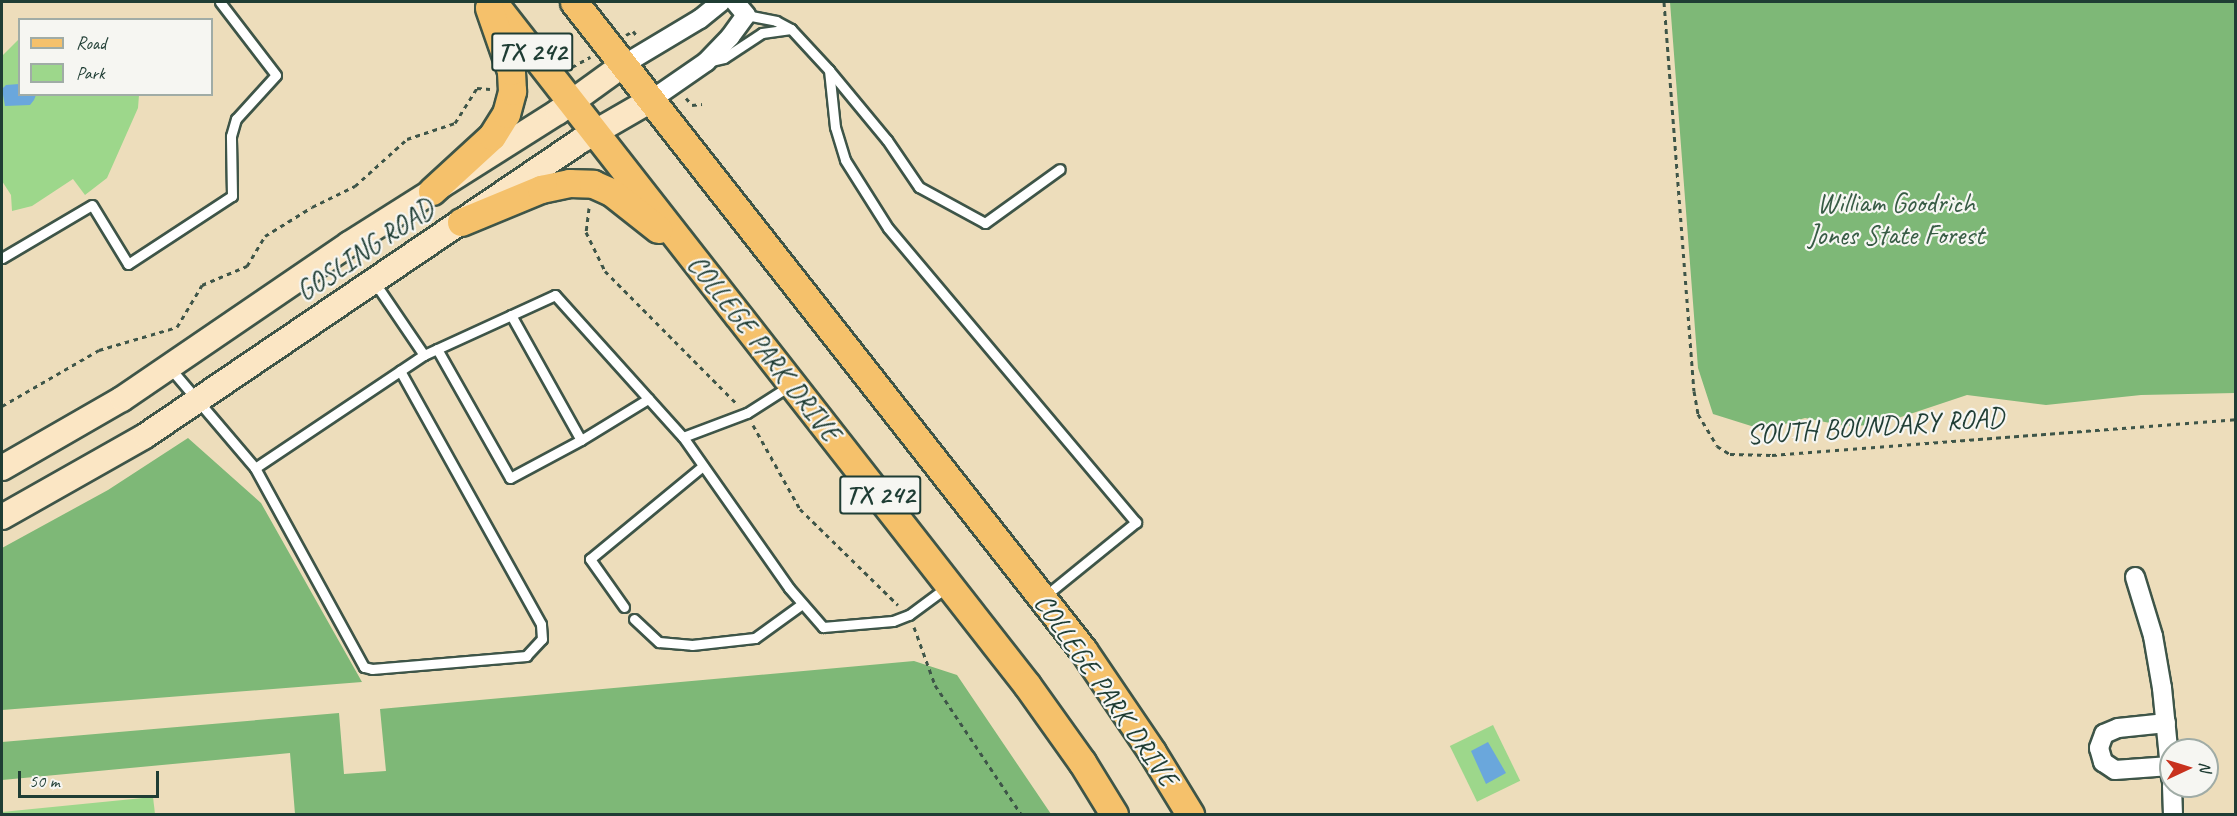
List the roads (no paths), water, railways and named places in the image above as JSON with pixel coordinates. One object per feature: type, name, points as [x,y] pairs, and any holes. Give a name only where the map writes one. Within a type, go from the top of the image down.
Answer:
[{"type":"main road","points":[[432,191],[492,136],[506,114],[512,91],[511,71],[486,2]]},
{"type":"main road","name":"COLLEGE PARK DRIVE","points":[[493,2],[1027,685],[1082,762],[1114,814]]},
{"type":"main road","name":"COLLEGE PARK DRIVE","points":[[574,2],[1043,598],[1120,703],[1190,814]]},
{"type":"main road","name":"GOSLING ROAD","points":[[2,468],[122,399],[432,191],[572,102],[624,65]]},
{"type":"main road","name":"GOSLING ROAD","points":[[2,517],[145,436],[580,141],[651,100]]},
{"type":"main road","points":[[461,222],[541,189],[569,183],[593,184],[611,192],[693,257]]},
{"type":"street","name":"GOSLING ROAD","points":[[624,65],[700,19],[721,2]]},
{"type":"street","name":"GOSLING ROAD","points":[[651,100],[706,62],[740,8]]},
{"type":"street","points":[[2135,577],[2153,636],[2167,738]]},
{"type":"street","points":[[2159,772],[2115,770],[2103,762],[2099,747],[2104,734],[2118,728],[2166,723]]},
{"type":"street","points":[[2172,798],[2173,814]]},
{"type":"lane","points":[[2,258],[92,205],[128,264],[232,196],[231,136],[236,119],[276,75],[220,2]]},
{"type":"lane","points":[[740,8],[791,29],[829,69],[887,140],[919,187],[986,223],[1060,169]]},
{"type":"lane","points":[[706,62],[724,58],[762,33],[791,29]]},
{"type":"lane","points":[[829,69],[835,127],[845,160],[888,228],[1136,522],[1043,598]]},
{"type":"lane","points":[[373,281],[424,355]]},
{"type":"lane","points":[[255,468],[424,355],[555,295],[683,437],[802,604],[823,627],[893,621],[909,615],[949,585]]},
{"type":"lane","points":[[511,315],[581,440]]},
{"type":"lane","points":[[437,349],[510,478],[581,440],[648,399]]},
{"type":"lane","points":[[168,366],[255,468],[364,667],[372,669],[526,656],[542,639],[541,624],[400,371]]},
{"type":"lane","points":[[683,437],[747,413],[793,384]]},
{"type":"lane","points":[[624,607],[590,559],[703,466]]},
{"type":"lane","points":[[634,619],[659,642],[692,645],[755,638],[802,604]]},
{"type":"water","points":[[18,84],[18,96],[36,96],[34,100],[30,105],[5,106],[2,89],[6,85]]},
{"type":"water","points":[[1488,742],[1506,773],[1486,784],[1471,751]]},
{"type":"park label","name":"William Goodrich Jones State Forest","points":[[1896,219]]}]
